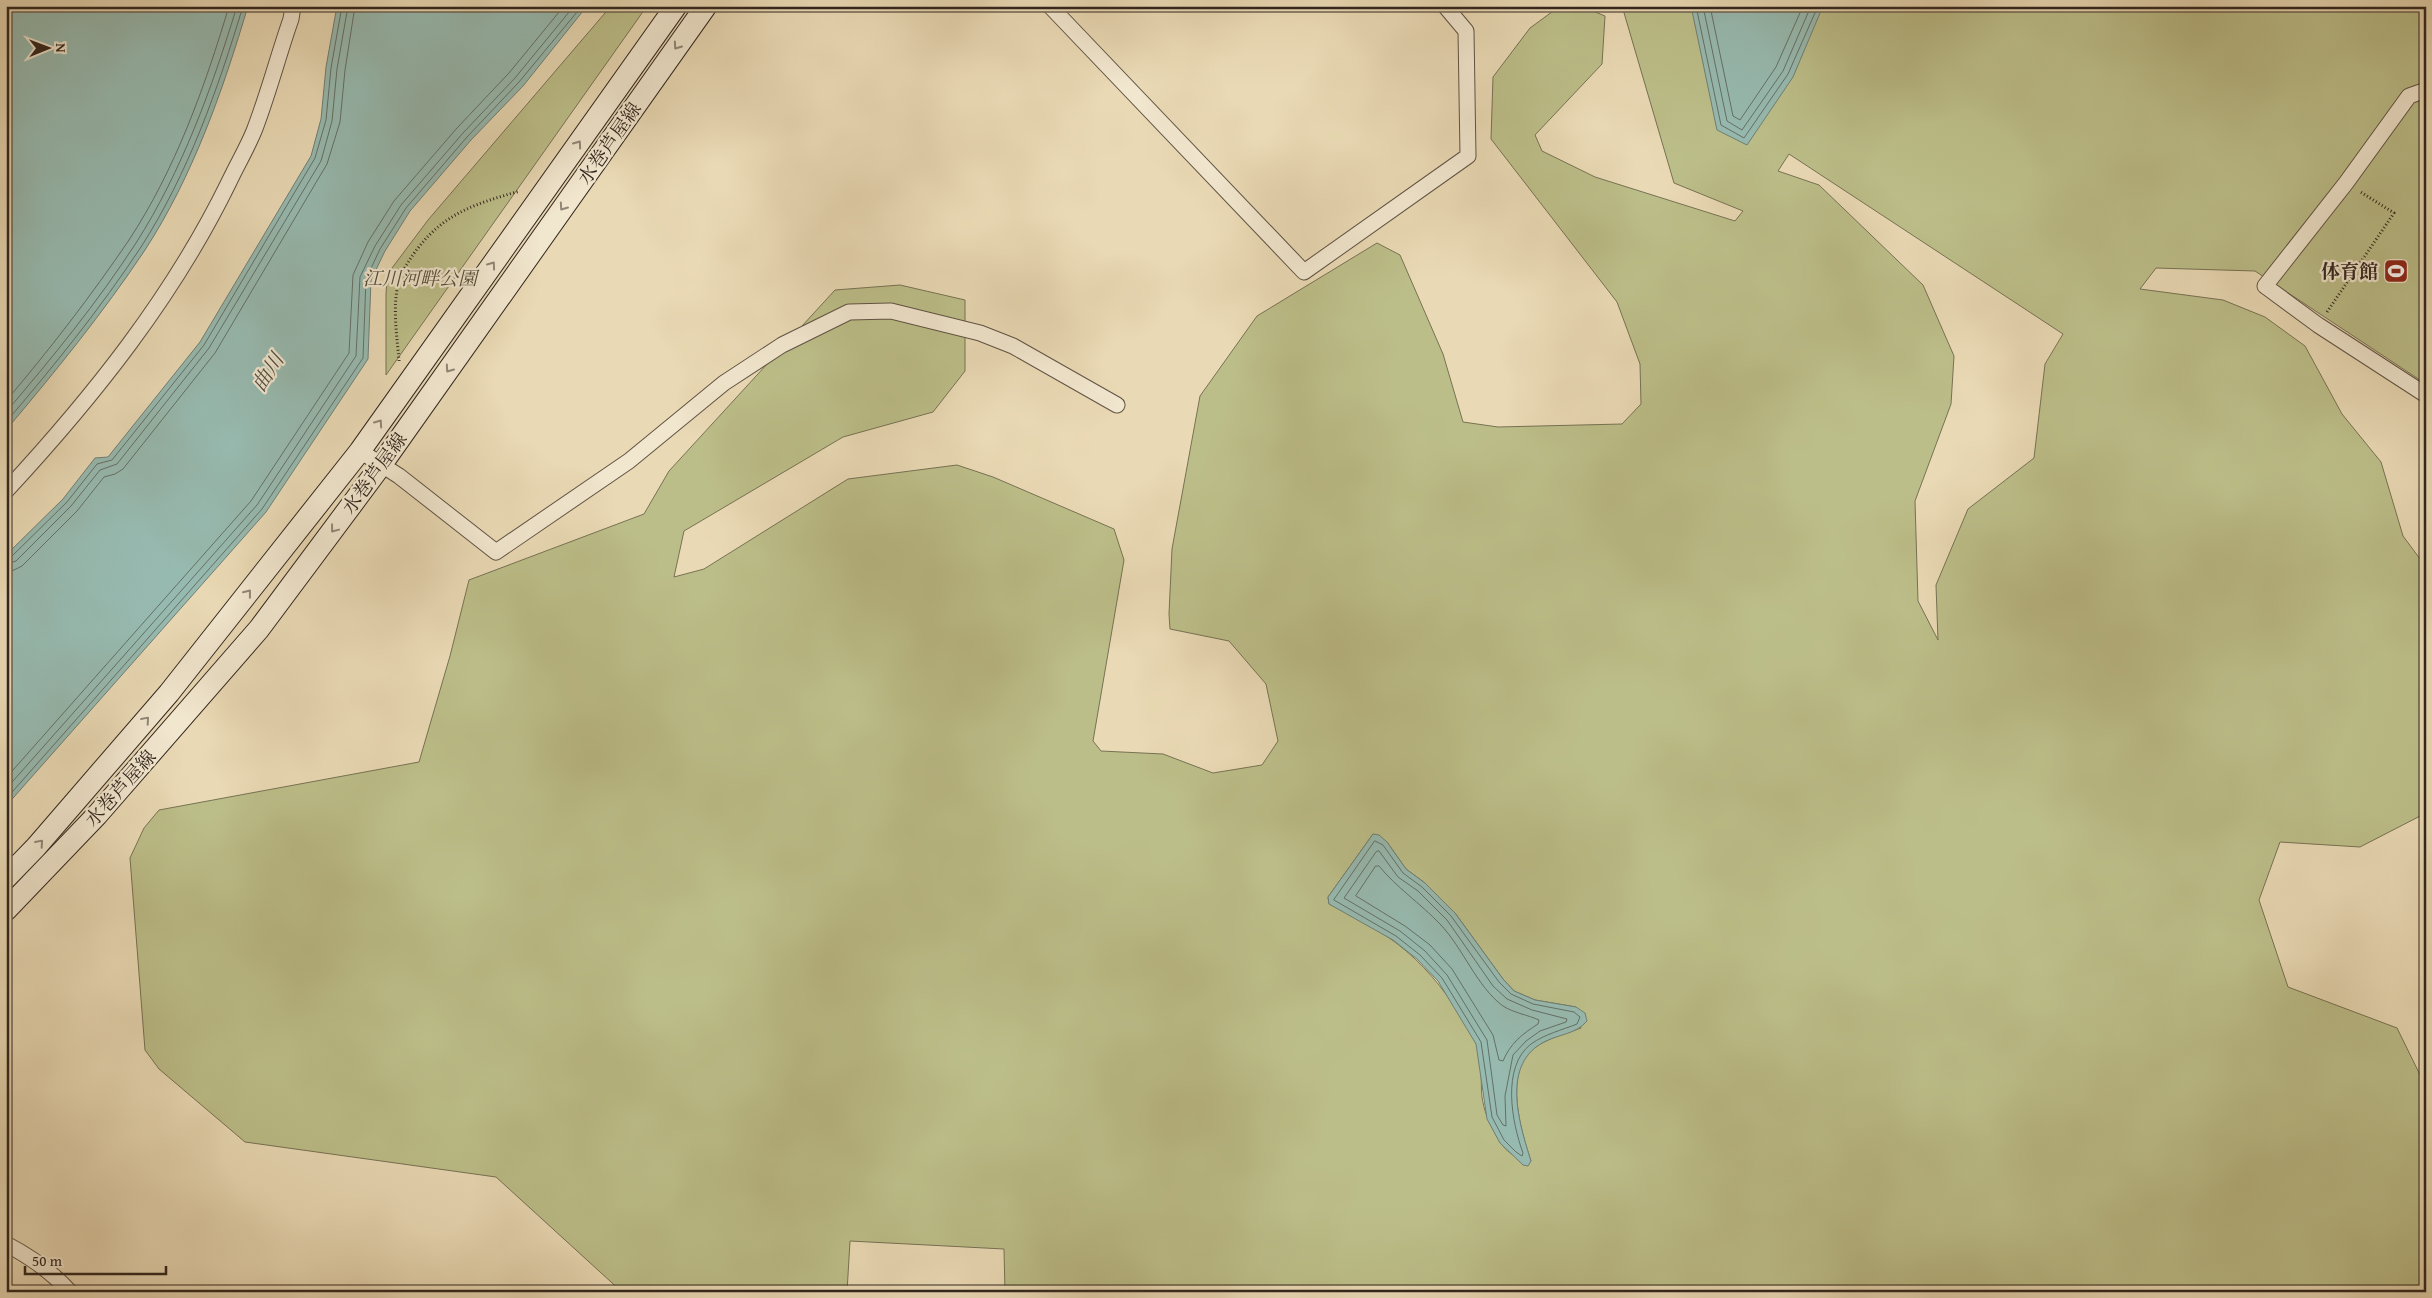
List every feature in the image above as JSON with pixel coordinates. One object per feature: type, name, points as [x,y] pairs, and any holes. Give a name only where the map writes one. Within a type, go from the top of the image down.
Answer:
[{"type":"main road","name":"水巻芦屋線","points":[[6,878],[36,847],[169,693],[360,451],[676,6]]},
{"type":"main road","name":"水巻芦屋線","points":[[6,910],[97,816],[259,629],[381,465],[706,6]]},
{"type":"street","points":[[6,491],[64,428],[114,365],[166,292],[206,230],[254,132],[291,19],[293,6]]},
{"type":"street","points":[[1050,6],[1304,272],[1468,156],[1466,31],[1445,6]]},
{"type":"street","points":[[2426,90],[2409,96],[2346,183],[2265,286],[2318,325],[2426,395]]},
{"type":"street","points":[[510,240],[531,253]]},
{"type":"street","points":[[360,451],[399,476],[496,552],[629,460],[724,383],[782,345],[849,312],[891,311],[980,332],[1013,346],[1117,405]]},
{"type":"street","points":[[444,333],[463,349]]},
{"type":"street","points":[[6,1244],[33,1258],[55,1275],[70,1292]]},
{"type":"path","points":[[2318,325],[2394,214],[2346,183]]},
{"type":"path","points":[[399,364],[396,320],[399,281],[412,256],[431,231],[450,216],[481,202],[523,190]]},
{"type":"green space","name":"江川河畔公園","points":[[611,6],[647,6],[386,375],[386,294],[387,280],[392,268],[428,220]]},
{"type":"green space","points":[[1560,6],[1581,6],[1605,16],[1602,64],[1535,135],[1542,151],[1595,177],[1735,221],[1743,211],[1674,183],[1622,6],[2426,6],[2426,384],[2255,271],[2156,268],[2140,289],[2223,300],[2265,317],[2305,346],[2342,414],[2381,462],[2403,536],[2426,567],[2426,813],[2360,847],[2280,842],[2259,900],[2288,987],[2397,1028],[2426,1087],[2426,1292],[1005,1292],[1004,1249],[850,1241],[847,1292],[622,1292],[496,1177],[245,1142],[159,1069],[145,1050],[130,858],[144,828],[159,810],[419,762],[450,656],[469,580],[644,514],[669,471],[835,290],[900,285],[965,300],[965,371],[933,412],[843,437],[684,531],[674,577],[704,569],[848,479],[957,465],[993,477],[1114,529],[1124,560],[1093,741],[1101,751],[1163,754],[1213,773],[1262,765],[1278,741],[1266,684],[1229,641],[1170,629],[1169,614],[1172,549],[1200,396],[1257,316],[1377,243],[1400,255],[1443,354],[1463,422],[1498,427],[1622,424],[1641,404],[1640,364],[1617,302],[1491,139],[1493,77],[1530,28]],"holes":[[[1789,154],[2063,334],[2045,364],[2034,458],[1968,509],[1936,585],[1938,640],[1918,601],[1915,501],[1951,404],[1954,356],[1923,285],[1819,185],[1778,171]],[[1373,834],[1387,842],[1406,869],[1425,883],[1455,913],[1503,979],[1514,991],[1535,1000],[1576,1007],[1581,1028],[1551,1039],[1534,1048],[1525,1059],[1519,1072],[1517,1086],[1519,1118],[1531,1161],[1509,1152],[1502,1145],[1493,1129],[1483,1102],[1481,1061],[1478,1048],[1447,995],[1432,976],[1397,944],[1377,930],[1329,904],[1328,897]]]},
{"type":"water","points":[[6,6],[248,6],[205,132],[178,192],[162,222],[145,250],[95,319],[6,430]]},
{"type":"water","name":"曲川","points":[[337,6],[587,6],[523,86],[471,140],[410,211],[385,251],[371,280],[368,359],[266,512],[6,806],[6,555],[63,499],[95,458],[108,457],[200,342],[311,156],[321,119],[326,67]]},
{"type":"water","points":[[1691,6],[1823,6],[1793,77],[1747,145],[1717,130]]},
{"type":"water","points":[[1373,834],[1379,835],[1387,842],[1406,869],[1425,883],[1455,913],[1503,979],[1514,991],[1535,1000],[1576,1007],[1585,1013],[1587,1021],[1583,1025],[1578,1029],[1546,1041],[1532,1051],[1523,1064],[1518,1079],[1517,1095],[1518,1112],[1531,1161],[1528,1166],[1523,1165],[1500,1143],[1487,1119],[1476,1044],[1438,981],[1417,959],[1393,940],[1329,904],[1328,897]]},
{"type":"place","name":"体育館","points":[[2396,271]]}]
